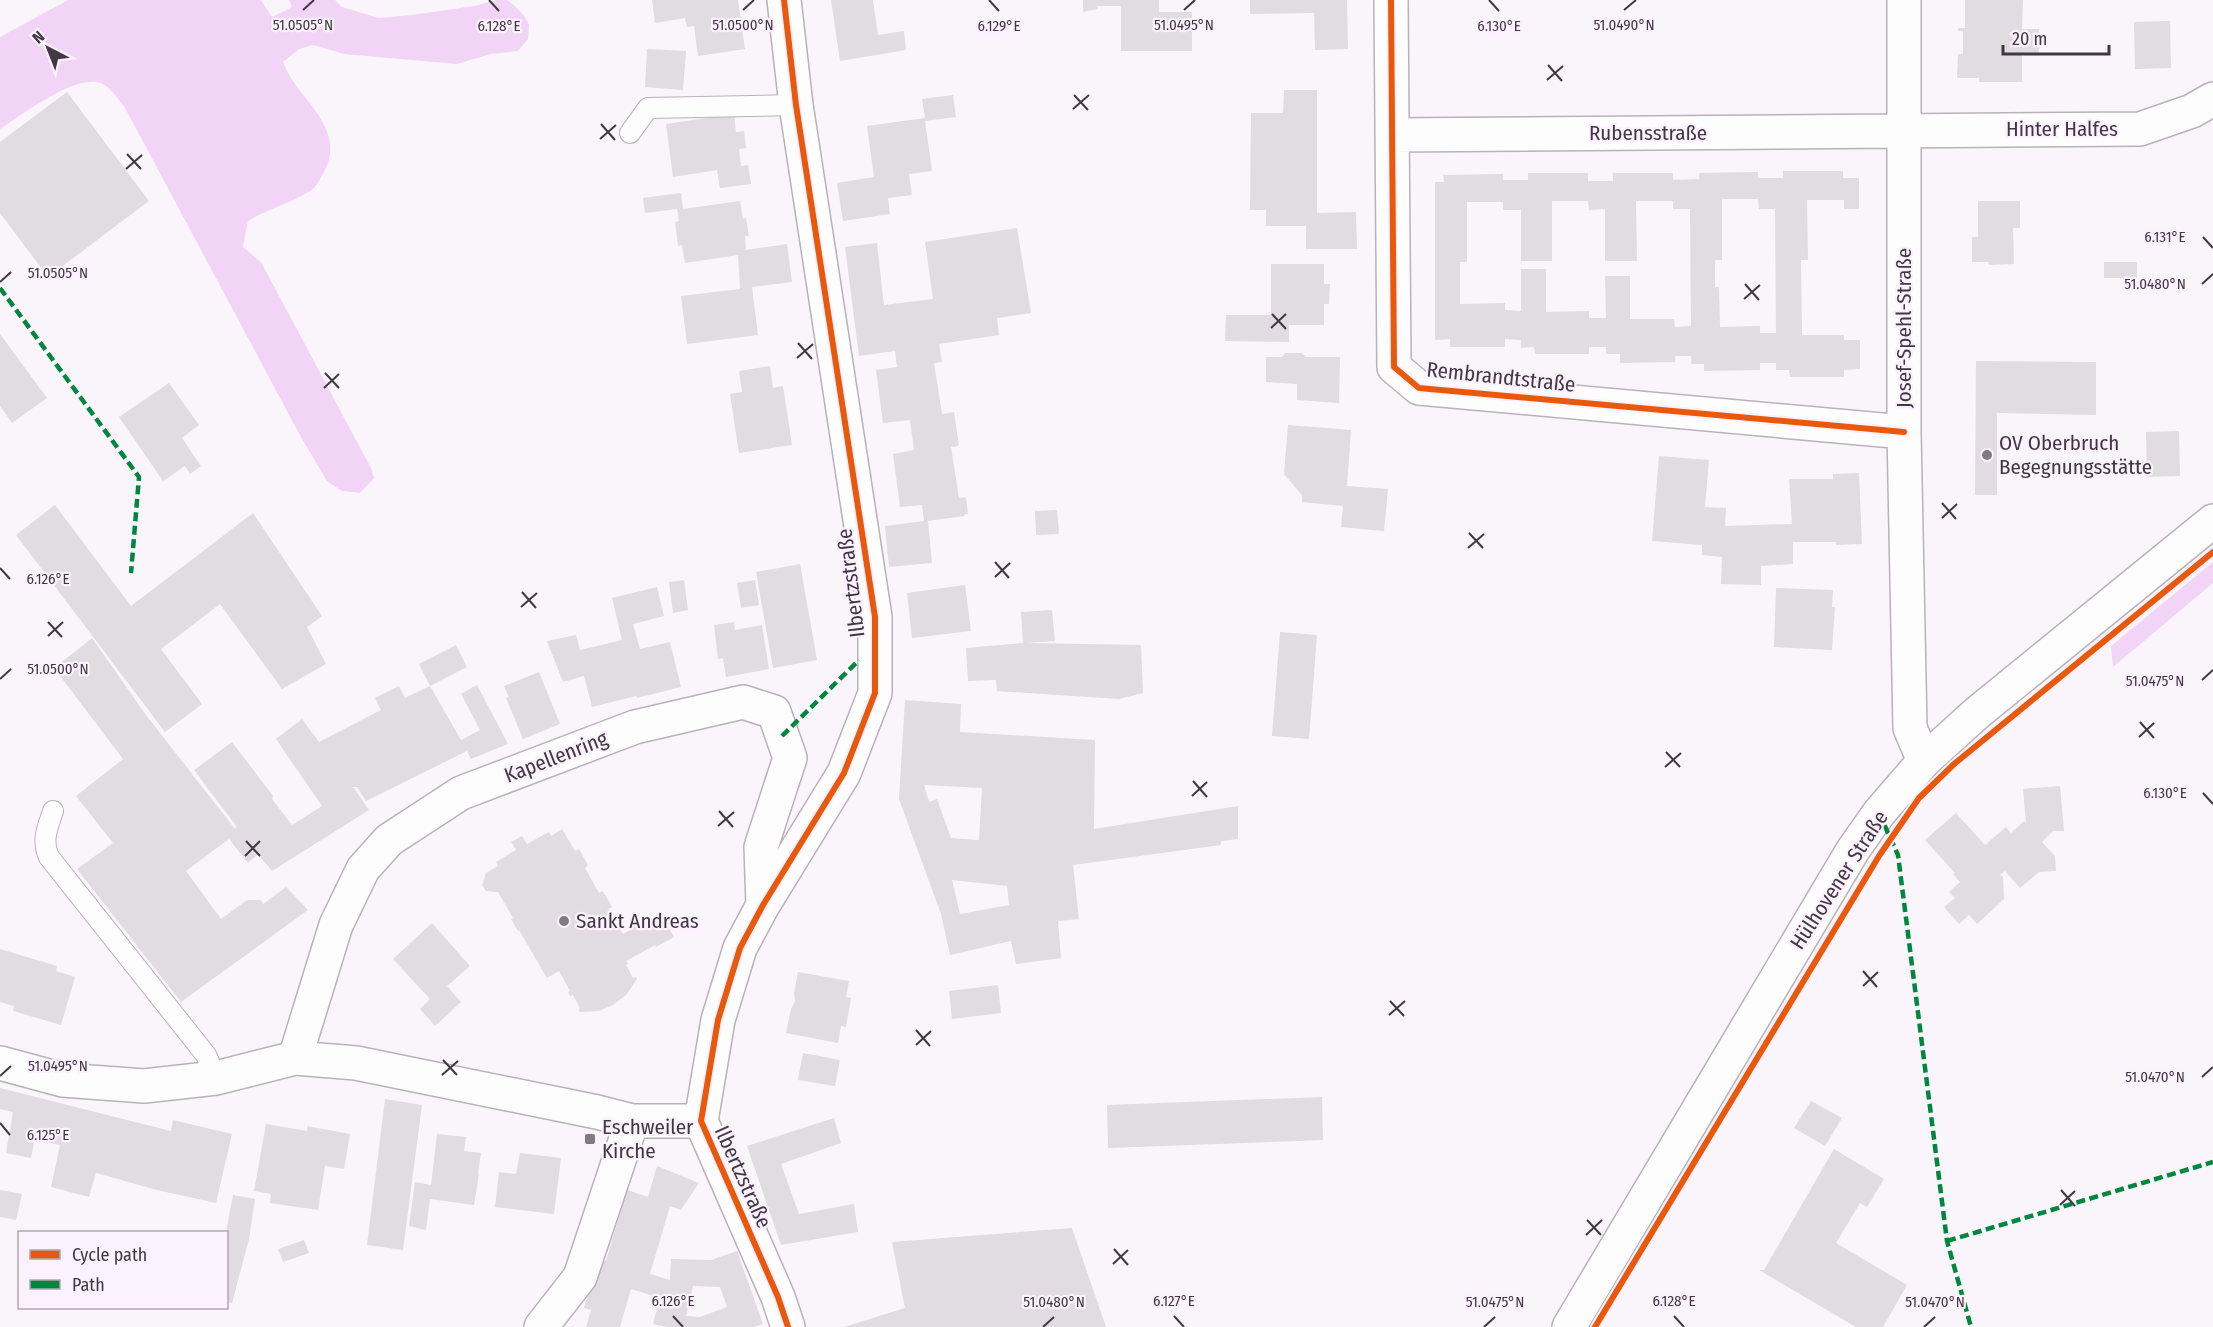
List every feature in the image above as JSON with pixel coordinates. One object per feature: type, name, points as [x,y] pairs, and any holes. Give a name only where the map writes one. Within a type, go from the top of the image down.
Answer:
[{"type":"street","name":"Ilbertzstraße","points":[[784,0],[796,105],[875,618],[875,693],[844,773],[763,905],[740,948],[718,1020],[701,1121],[778,1297],[788,1327]]},
{"type":"street","name":"Rembrandtstraße","points":[[1391,0],[1394,367],[1419,388],[1904,432]]},
{"type":"street","name":"Josef-Spehl-Straße","points":[[1904,0],[1904,432],[1910,728],[1924,761]]},
{"type":"street","name":"Hinter Halfes","points":[[1905,130],[2140,129],[2192,111],[2213,99]]},
{"type":"street","name":"Rubensstraße","points":[[1392,135],[1905,130]]},
{"type":"street","name":"Hülhovener Straße","points":[[1569,1327],[1852,850],[1879,813],[1924,761],[1986,706],[2213,521]]},
{"type":"street","name":"Kapellenring","points":[[295,1058],[336,925],[363,869],[389,840],[461,793],[635,727],[743,702],[774,711],[790,758],[761,848],[763,905]]},
{"type":"street","points":[[0,1063],[63,1080],[144,1086],[216,1078],[295,1058],[356,1063],[632,1121],[701,1121]]},
{"type":"street","points":[[541,1327],[580,1278],[632,1121]]},
{"type":"lane","points":[[630,133],[648,108],[796,105]]},
{"type":"lane","points":[[53,811],[44,847],[49,857],[206,1055],[216,1078]]},
{"type":"shaded area","points":[[68,0],[261,0],[272,17],[292,7],[289,0],[335,0],[342,7],[379,18],[507,0],[525,17],[529,25],[528,39],[518,51],[491,54],[457,64],[344,54],[313,45],[299,49],[283,62],[325,127],[330,141],[330,156],[314,188],[248,221],[243,247],[261,262],[372,470],[374,478],[360,493],[342,491],[327,481],[302,439],[124,106],[111,90],[101,83],[77,84],[49,97],[0,129],[0,37]]},
{"type":"shaded area","points":[[2213,562],[2213,583],[2113,667],[2111,646]]},
{"type":"building","points":[[652,0],[738,0],[745,49],[698,56],[694,26],[687,27],[685,18],[655,23]]},
{"type":"building","points":[[831,0],[873,0],[878,35],[904,31],[906,50],[840,61]]},
{"type":"building","points":[[1083,0],[1159,0],[1159,12],[1192,12],[1192,51],[1121,51],[1121,6],[1098,6],[1097,9],[1083,12]]},
{"type":"building","points":[[1250,0],[1347,0],[1348,49],[1315,50],[1314,13],[1250,14]]},
{"type":"building","points":[[1965,0],[2023,0],[2022,29],[2039,29],[2039,53],[2022,53],[2022,82],[1979,82],[1979,78],[1957,78],[1958,54],[1963,54],[1963,31],[1958,31],[1958,28],[1965,28]]},
{"type":"building","points":[[2170,21],[2171,68],[2135,69],[2134,22]]},
{"type":"building","points":[[647,49],[686,51],[683,90],[645,87]]},
{"type":"building","points":[[1284,90],[1317,90],[1317,213],[1356,212],[1357,249],[1306,249],[1306,226],[1266,226],[1266,210],[1250,210],[1251,113],[1283,113]]},
{"type":"building","points":[[67,92],[149,201],[48,277],[0,213],[0,142]]},
{"type":"building","points":[[953,95],[956,117],[925,121],[932,171],[909,174],[912,195],[888,198],[890,214],[843,221],[837,183],[874,177],[867,126],[925,118],[922,99]]},
{"type":"building","points":[[734,114],[736,132],[744,131],[746,148],[739,149],[741,166],[748,165],[751,184],[720,188],[717,170],[673,177],[666,124]]},
{"type":"building","points":[[1783,171],[1843,171],[1843,178],[1859,178],[1859,209],[1844,209],[1844,200],[1807,200],[1808,260],[1801,260],[1802,335],[1844,335],[1844,340],[1860,340],[1860,369],[1844,370],[1844,377],[1790,377],[1789,370],[1776,370],[1776,363],[1760,363],[1760,370],[1704,371],[1704,364],[1691,364],[1691,356],[1675,356],[1675,362],[1620,363],[1620,354],[1606,354],[1606,347],[1589,347],[1589,354],[1535,354],[1534,347],[1521,348],[1521,340],[1505,339],[1505,347],[1450,347],[1450,339],[1435,340],[1435,182],[1444,182],[1443,175],[1503,174],[1503,180],[1528,180],[1528,173],[1588,173],[1588,181],[1613,181],[1613,173],[1673,173],[1673,180],[1699,179],[1699,173],[1758,172],[1758,178],[1783,178]],"holes":[[[1722,199],[1758,199],[1759,209],[1775,209],[1776,333],[1760,333],[1760,326],[1720,327],[1719,287],[1715,287],[1715,260],[1722,260]],[[1552,201],[1588,201],[1589,210],[1605,209],[1605,261],[1637,261],[1636,201],[1673,201],[1673,209],[1690,209],[1691,326],[1675,327],[1674,319],[1630,319],[1630,276],[1605,276],[1606,318],[1589,318],[1589,311],[1546,312],[1546,269],[1521,269],[1521,311],[1505,310],[1505,303],[1460,304],[1460,262],[1467,262],[1467,202],[1503,202],[1503,210],[1521,210],[1521,261],[1552,261]]]},
{"type":"building","points":[[681,193],[683,209],[740,201],[749,236],[745,236],[746,250],[787,244],[792,282],[752,287],[758,335],[687,344],[681,296],[740,289],[738,255],[685,263],[682,245],[678,246],[675,222],[679,221],[677,209],[645,213],[643,198]]},
{"type":"building","points":[[1978,201],[2020,201],[2020,228],[2013,228],[2014,264],[1989,265],[1988,262],[1972,262],[1972,237],[1978,237]]},
{"type":"building","points":[[1017,228],[1031,313],[997,318],[999,335],[939,344],[942,362],[934,363],[942,414],[954,412],[959,446],[951,447],[959,498],[966,497],[968,514],[928,521],[932,563],[889,567],[885,526],[924,521],[922,505],[900,507],[893,454],[914,450],[910,420],[883,423],[876,370],[897,367],[895,351],[859,356],[845,247],[877,243],[884,305],[933,299],[925,242]]},
{"type":"building","points":[[2104,262],[2137,262],[2137,278],[2104,278]]},
{"type":"building","points":[[1271,264],[1324,264],[1324,284],[1330,284],[1329,304],[1324,304],[1324,325],[1289,325],[1289,342],[1225,341],[1226,315],[1271,315]]},
{"type":"building","points":[[0,334],[47,398],[12,423],[0,406]]},
{"type":"building","points":[[1285,353],[1302,353],[1306,357],[1340,357],[1339,403],[1297,400],[1297,384],[1266,382],[1266,357],[1282,357]]},
{"type":"building","name":"OV Oberbruch Begegnungsstätte","points":[[1976,361],[2096,362],[2096,415],[1997,413],[1997,495],[1975,495]]},
{"type":"building","points":[[770,366],[773,388],[783,386],[792,445],[739,453],[730,394],[742,392],[739,371]]},
{"type":"building","points":[[169,383],[199,425],[182,438],[201,466],[190,474],[185,466],[163,481],[119,417]]},
{"type":"building","points":[[1288,425],[1351,430],[1347,486],[1388,489],[1384,531],[1341,527],[1343,506],[1302,502],[1302,495],[1284,474]]},
{"type":"building","points":[[2179,431],[2180,476],[2147,477],[2146,432]]},
{"type":"building","points":[[1659,456],[1709,460],[1705,507],[1726,508],[1725,526],[1792,524],[1789,479],[1833,479],[1833,474],[1859,473],[1862,544],[1793,542],[1793,564],[1761,566],[1761,585],[1721,584],[1722,557],[1702,555],[1702,545],[1652,541]]},
{"type":"building","points":[[55,505],[131,606],[253,513],[322,616],[307,627],[326,664],[282,689],[220,604],[161,649],[202,704],[165,732],[16,535]]},
{"type":"building","points":[[1057,510],[1059,534],[1036,535],[1035,511]]},
{"type":"building","points":[[800,564],[817,660],[773,668],[756,572]]},
{"type":"building","points":[[684,580],[688,610],[673,613],[669,582]]},
{"type":"building","points":[[755,580],[759,605],[741,608],[737,583]]},
{"type":"building","points":[[965,585],[971,631],[912,638],[907,593]]},
{"type":"building","points":[[657,587],[664,616],[633,624],[640,649],[670,642],[681,687],[592,707],[584,676],[563,682],[547,641],[576,635],[580,650],[622,640],[612,598]]},
{"type":"building","points":[[1776,588],[1833,590],[1832,607],[1835,607],[1832,650],[1774,647]]},
{"type":"building","points":[[1052,610],[1055,641],[1026,643],[1141,645],[1143,693],[1119,699],[997,691],[996,680],[968,681],[966,648],[1023,643],[1021,612]]},
{"type":"building","points":[[734,622],[735,630],[762,625],[769,669],[726,677],[723,658],[718,659],[714,625]]},
{"type":"building","points":[[1280,632],[1317,635],[1309,739],[1272,736]]},
{"type":"building","points":[[92,638],[146,715],[235,829],[237,827],[194,770],[232,742],[292,825],[322,806],[276,739],[302,719],[319,742],[381,710],[375,698],[399,686],[405,698],[430,686],[461,740],[480,730],[461,694],[477,685],[508,744],[471,759],[467,751],[366,801],[357,787],[351,787],[369,810],[272,871],[258,854],[248,863],[229,839],[186,871],[221,919],[247,900],[261,900],[263,904],[286,887],[308,910],[181,1002],[77,869],[113,843],[76,796],[123,759],[54,668]]},
{"type":"building","points":[[456,645],[467,667],[430,686],[419,664]]},
{"type":"building","points":[[539,672],[560,724],[523,739],[506,698],[509,697],[504,686]]},
{"type":"building","points":[[905,700],[961,704],[960,732],[1095,740],[1094,829],[1238,806],[1238,839],[1221,841],[1221,845],[1073,865],[1079,919],[1058,921],[1061,958],[1016,964],[1011,941],[950,955],[941,914],[899,799]],"holes":[[[924,785],[982,788],[979,840],[951,838],[937,799],[929,802]],[[952,880],[1007,886],[1009,905],[960,914]]]},
{"type":"building","points":[[2060,786],[2064,831],[2053,831],[2042,842],[2055,856],[2056,871],[2039,872],[2020,888],[2005,871],[2000,875],[2003,877],[2004,899],[1977,924],[1969,915],[1959,924],[1944,907],[1955,898],[1949,892],[1960,882],[1953,874],[1955,873],[1925,840],[1956,813],[1985,845],[2006,827],[2011,833],[2024,821],[2026,823],[2023,789]]},
{"type":"building","name":"Sankt Andreas","points":[[562,829],[575,851],[579,849],[588,865],[585,868],[599,893],[603,891],[612,907],[608,909],[623,934],[642,923],[645,928],[663,918],[674,937],[626,961],[633,978],[637,979],[626,995],[613,1005],[599,1011],[580,1012],[578,1010],[580,1008],[573,995],[570,996],[568,992],[570,991],[559,971],[547,978],[511,919],[513,918],[498,892],[486,891],[482,885],[486,873],[498,866],[496,862],[516,850],[511,842],[522,836],[527,844],[549,832],[551,836]]},
{"type":"building","points":[[432,923],[470,966],[447,986],[461,1002],[435,1026],[420,1009],[430,999],[393,959]]},
{"type":"building","points":[[0,949],[57,966],[56,971],[75,977],[61,1025],[13,1011],[14,1006],[0,1002]]},
{"type":"building","points":[[798,972],[849,981],[846,997],[851,998],[846,1027],[841,1026],[838,1043],[786,1033],[795,1001],[794,993]]},
{"type":"building","points":[[998,985],[1001,1013],[952,1019],[949,991]]},
{"type":"building","points":[[803,1053],[840,1060],[835,1086],[798,1080]]},
{"type":"building","points":[[0,1088],[171,1131],[173,1120],[232,1134],[216,1203],[96,1173],[89,1197],[51,1187],[60,1145],[35,1139],[31,1158],[6,1153],[13,1112],[0,1109]]},
{"type":"building","points":[[1322,1097],[1323,1140],[1108,1148],[1107,1105]]},
{"type":"building","points":[[385,1099],[422,1105],[403,1250],[367,1245]]},
{"type":"building","points":[[1811,1101],[1842,1118],[1825,1146],[1794,1128]]},
{"type":"building","points":[[834,1118],[841,1143],[781,1164],[799,1214],[854,1204],[858,1232],[781,1245],[747,1146]]},
{"type":"building","points":[[266,1124],[307,1131],[307,1126],[350,1134],[344,1169],[325,1166],[318,1210],[270,1203],[271,1194],[254,1191]]},
{"type":"building","points":[[437,1134],[466,1137],[464,1151],[481,1153],[479,1174],[474,1205],[430,1199],[426,1230],[409,1226],[415,1182],[431,1185]]},
{"type":"building","points":[[1834,1149],[1884,1179],[1867,1207],[1860,1203],[1836,1243],[1907,1285],[1883,1327],[1856,1327],[1759,1270],[1764,1270]]},
{"type":"building","points":[[520,1153],[561,1158],[554,1214],[495,1207],[499,1172],[516,1174]]},
{"type":"building","points":[[657,1166],[699,1183],[681,1210],[670,1206],[650,1274],[670,1280],[671,1259],[711,1260],[737,1251],[763,1324],[754,1327],[666,1327],[653,1324],[660,1298],[631,1289],[620,1327],[586,1327],[591,1310],[584,1308],[599,1259],[606,1261],[627,1190],[648,1197]],"holes":[[[693,1286],[720,1287],[727,1307],[700,1317],[686,1316]]]},
{"type":"building","points":[[0,1190],[22,1194],[16,1220],[0,1217]]},
{"type":"building","points":[[233,1195],[255,1199],[249,1239],[232,1303],[228,1302],[228,1231],[226,1231]]},
{"type":"building","points":[[1072,1228],[1106,1327],[844,1327],[905,1308],[892,1242]]},
{"type":"building","points":[[304,1240],[309,1253],[283,1262],[278,1249]]},
{"type":"marked path","points":[[0,288],[139,477],[131,573]]},
{"type":"marked path","points":[[782,736],[859,660]]},
{"type":"marked path","points":[[1879,813],[1898,855],[1947,1241],[1971,1327]]},
{"type":"marked path","points":[[1947,1241],[2213,1162]]},
{"type":"cycle path","points":[[784,0],[796,105],[875,617],[875,693],[844,773],[763,905],[740,948],[718,1020],[701,1121],[778,1297],[788,1327]]},
{"type":"cycle path","points":[[1391,0],[1394,367],[1419,388],[1904,432]]},
{"type":"cycle path","points":[[1595,1327],[1879,856],[1919,798],[1954,764],[2213,552]]},
{"type":"place","name":"OV Oberbruch Begegnungsstätte","points":[[1987,455]]},
{"type":"place","name":"Sankt Andreas","points":[[564,921]]},
{"type":"place","name":"Eschweiler Kirche","points":[[590,1139]]}]
